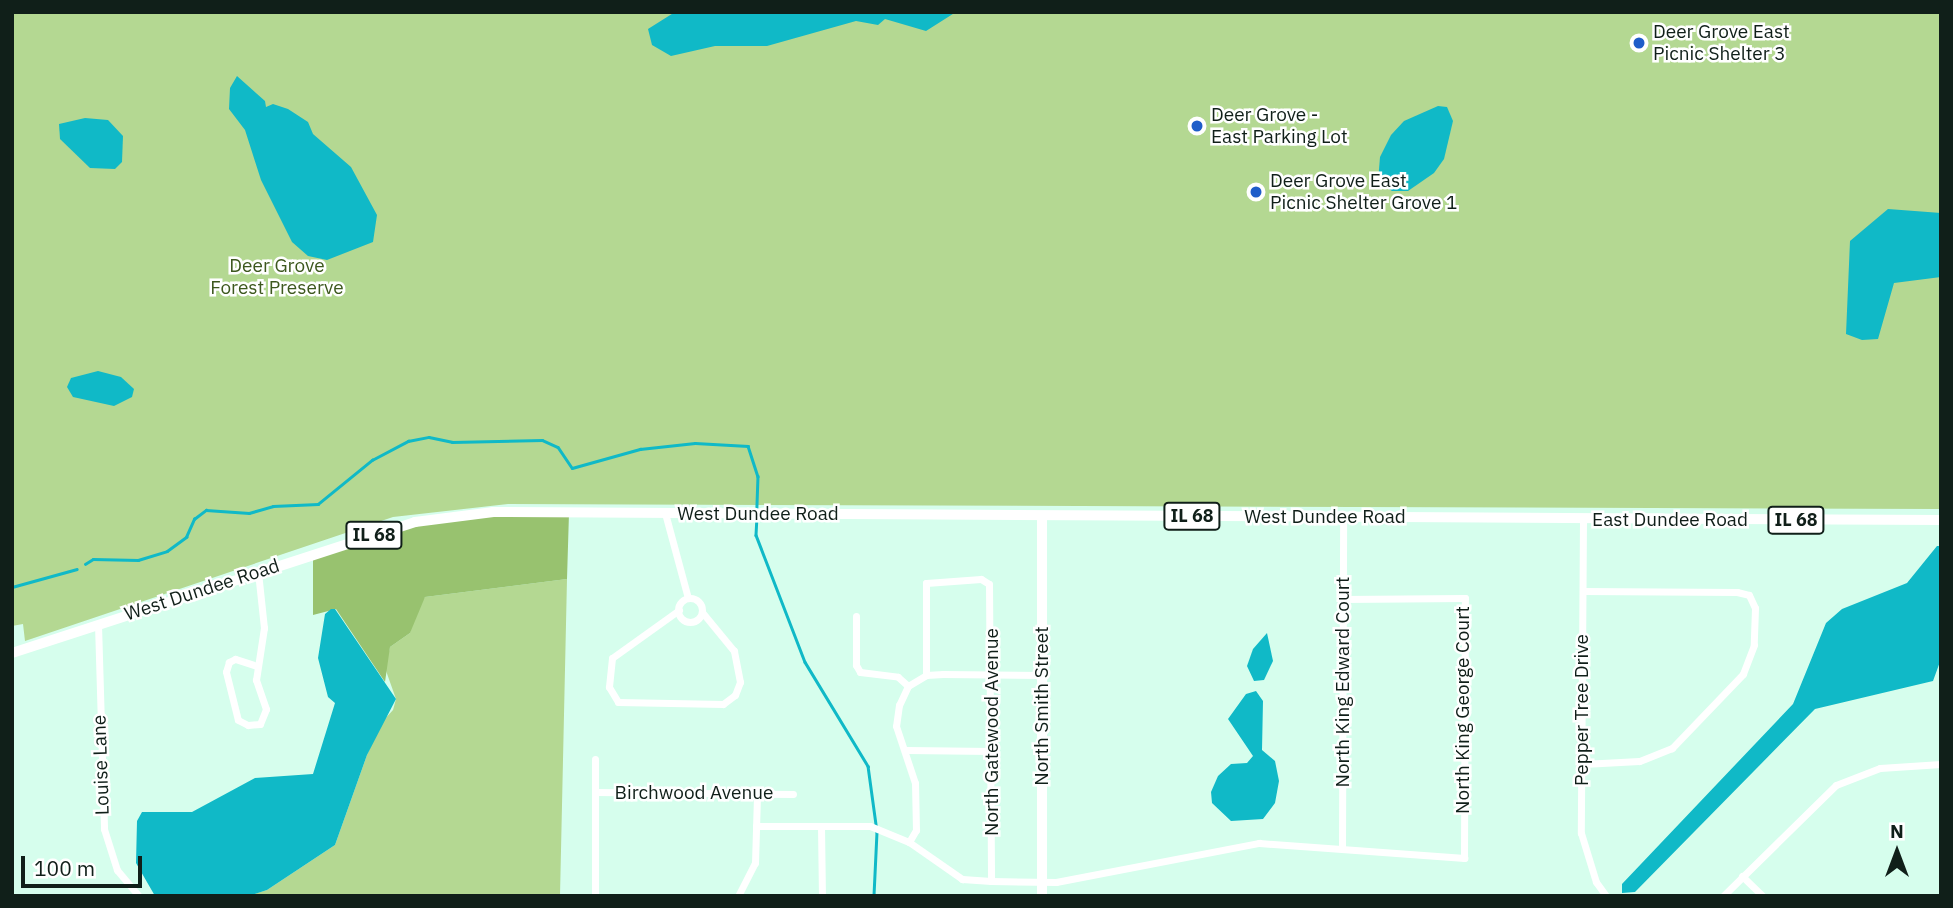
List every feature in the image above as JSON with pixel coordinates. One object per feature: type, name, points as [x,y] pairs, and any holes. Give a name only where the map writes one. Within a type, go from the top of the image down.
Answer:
[{"type":"main road","name":"West Dundee Road","points":[[12,653],[415,522],[493,512],[1525,519]]},
{"type":"main road","name":"East Dundee Road","points":[[1525,519],[1941,520]]},
{"type":"street","points":[[665,513],[688,598]]},
{"type":"street","name":"North Smith Street","points":[[1042,516],[1042,896]]},
{"type":"street","name":"North King Edward Court","points":[[1342,847],[1343,517]]},
{"type":"street","name":"Pepper Tree Drive","points":[[1583,519],[1581,833],[1596,882],[1606,896]]},
{"type":"street","points":[[257,666],[235,659],[229,662],[226,672],[238,720],[248,725],[264,719],[257,666],[264,628],[258,571]]},
{"type":"street","name":"North Gatewood Avenue","points":[[926,676],[926,583],[981,579],[989,584],[993,676],[991,881]]},
{"type":"street","points":[[1583,591],[1737,592],[1749,594],[1755,608],[1754,645],[1743,674],[1672,748],[1639,761],[1583,764]]},
{"type":"street","points":[[688,598],[699,601],[702,612],[734,651],[740,682],[735,695],[723,704],[618,702],[609,687],[612,658],[678,610],[688,598]]},
{"type":"street","name":"North King George Court","points":[[1342,847],[1464,858],[1465,598],[1343,599]]},
{"type":"street","points":[[678,610],[687,621],[698,619],[702,612]]},
{"type":"street","points":[[856,615],[856,665],[860,672],[898,677],[908,687]]},
{"type":"street","name":"Louise Lane","points":[[99,623],[104,829],[117,870],[139,896]]},
{"type":"street","points":[[909,842],[918,811],[907,750],[896,726],[899,705],[908,687],[926,676],[1042,675]]},
{"type":"street","points":[[907,750],[991,751]]},
{"type":"street","points":[[595,759],[595,896]]},
{"type":"street","points":[[1723,896],[1836,785],[1880,768],[1941,764]]},
{"type":"street","name":"Birchwood Avenue","points":[[595,792],[793,794]]},
{"type":"street","points":[[738,896],[755,863],[757,794]]},
{"type":"street","points":[[756,826],[870,826],[909,842],[962,879],[991,881],[1082,878],[1246,844],[1342,847]]},
{"type":"street","points":[[821,826],[822,896]]},
{"type":"street","points":[[1742,876],[1763,896]]},
{"type":"green space","name":"Deer Grove Forest Preserve","points":[[12,12],[1941,12],[1941,509],[508,504],[393,517],[25,641],[23,624],[12,626]]},
{"type":"green space","points":[[569,513],[567,579],[425,597],[410,633],[390,647],[385,682],[336,609],[313,615],[313,554],[381,533],[460,517]]},
{"type":"green space","points":[[567,579],[560,896],[248,896],[267,890],[335,845],[367,755],[382,722],[393,710],[396,699],[385,668],[390,647],[410,633],[412,616],[425,597]]},
{"type":"water","points":[[675,12],[956,12],[926,31],[885,19],[878,25],[856,21],[767,46],[715,46],[671,56],[652,45],[648,29]]},
{"type":"water","points":[[237,76],[265,101],[266,107],[273,104],[288,109],[308,122],[313,134],[351,167],[377,215],[373,242],[327,260],[308,256],[292,242],[261,180],[245,130],[229,109],[230,88]]},
{"type":"water","points":[[1438,106],[1447,107],[1453,121],[1444,159],[1434,173],[1408,191],[1392,191],[1378,182],[1380,157],[1391,135],[1404,121]]},
{"type":"water","points":[[85,118],[108,120],[123,136],[122,162],[115,169],[90,168],[60,139],[59,124]]},
{"type":"water","points":[[1888,209],[1941,213],[1941,277],[1894,283],[1878,339],[1862,340],[1846,334],[1850,241]]},
{"type":"water","points":[[98,371],[121,377],[134,389],[132,397],[114,406],[73,397],[67,387],[71,378]]},
{"type":"water","points":[[1937,546],[1941,546],[1941,659],[1933,681],[1815,709],[1635,892],[1622,893],[1622,884],[1793,704],[1826,623],[1842,609],[1907,583]]},
{"type":"water","points":[[335,609],[396,699],[367,755],[335,845],[267,890],[249,896],[155,896],[136,863],[137,821],[142,812],[192,812],[255,778],[313,774],[335,703],[328,697],[318,658],[325,614]]},
{"type":"water","points":[[1267,633],[1273,661],[1264,680],[1254,681],[1247,666],[1253,649]]},
{"type":"water","points":[[1256,691],[1263,701],[1262,750],[1275,761],[1279,781],[1275,803],[1263,819],[1231,821],[1212,803],[1211,792],[1218,776],[1231,764],[1247,763],[1253,756],[1228,719],[1246,694]]},
{"type":"waterway","points":[[85,564],[93,559],[138,560],[167,551],[186,537],[194,519],[206,510],[249,513],[273,506],[318,504],[372,460],[408,441],[429,437],[452,442],[542,440],[558,447],[572,468],[640,449],[695,443],[748,446],[758,476],[757,510]]},
{"type":"waterway","points":[[757,516],[756,535],[805,662],[868,766],[877,832],[874,896]]},
{"type":"waterway","points":[[12,587],[77,569]]},
{"type":"place","name":"Deer Grove East Picnic Shelter 3","points":[[1639,43]]},
{"type":"place","name":"Deer Grove - East Parking Lot","points":[[1197,126]]},
{"type":"place","name":"Deer Grove East Picnic Shelter Grove 1","points":[[1256,192]]}]
